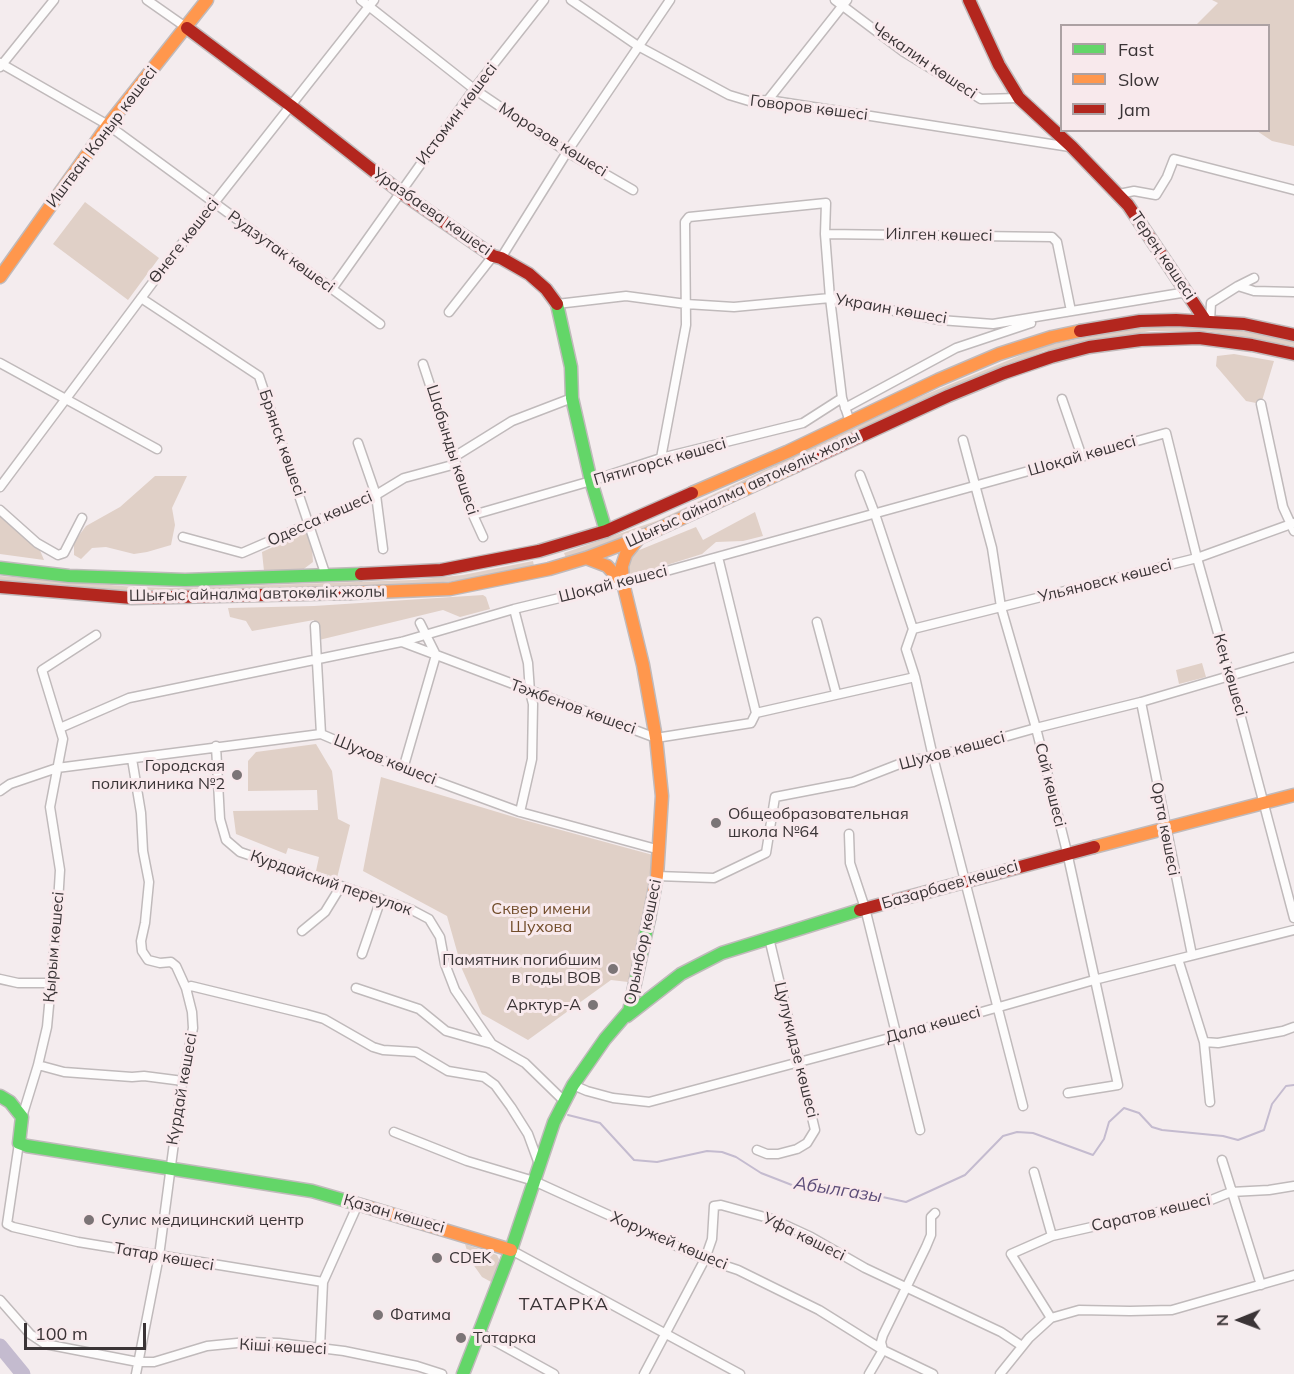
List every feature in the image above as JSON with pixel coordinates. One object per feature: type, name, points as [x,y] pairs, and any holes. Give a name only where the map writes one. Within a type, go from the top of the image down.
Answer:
[{"type":"main road","name":"Иштван Коныр көшесі","points":[[0,277],[108,124],[187,28],[207,0]]},
{"type":"main road","name":"Терең көшесі","points":[[969,0],[999,65],[1019,98],[1119,194],[1137,216],[1208,321]]},
{"type":"main road","name":"Уразбаева көшесі","points":[[187,28],[399,191],[497,257],[529,274],[546,289],[557,304],[571,367],[572,398],[591,482],[606,531]]},
{"type":"main road","name":"Шығыс айналма автокөлік жолы","points":[[0,568],[69,576],[185,580],[441,570],[539,551],[606,531],[698,492],[978,363],[1052,337],[1095,327],[1140,321],[1208,321],[1244,324],[1294,335]]},
{"type":"main road","name":"Шығыс айналма автокөлік жолы","points":[[0,587],[132,598],[450,589],[549,569],[639,538],[948,396],[1004,373],[1052,357],[1089,347],[1142,340],[1199,338],[1252,345],[1294,354]]},
{"type":"main road","name":"Орынбор көшесі","points":[[463,1374],[511,1250],[539,1164],[564,1101],[604,1039],[629,1011],[637,978],[657,876],[662,796],[656,738],[643,665],[623,583],[622,566],[626,554],[639,538]]},
{"type":"main road","points":[[586,558],[607,566],[623,583]]},
{"type":"main road","name":"Базарбаев көшесі","points":[[624,1019],[681,974],[722,953],[865,908],[1067,852],[1294,795]]},
{"type":"main road","points":[[0,1096],[10,1102],[22,1117]]},
{"type":"main road","name":"Қырым көшесі","points":[[19,1143],[22,1117]]},
{"type":"main road","name":"Қазан көшесі","points":[[19,1143],[312,1191],[511,1250]]},
{"type":"street","points":[[1,65],[54,0]]},
{"type":"street","name":"Уразбаева көшесі","points":[[147,0],[187,28]]},
{"type":"street","name":"Морозов көшесі","points":[[362,0],[372,3],[474,89],[567,152],[633,190]]},
{"type":"street","name":"Истомин көшесі","points":[[332,289],[399,191],[474,89],[544,0]]},
{"type":"street","name":"Говоров көшесі","points":[[571,0],[638,46],[729,95],[749,101],[768,100],[1072,147]]},
{"type":"street","points":[[449,312],[497,257],[670,0]]},
{"type":"street","points":[[768,100],[842,2]]},
{"type":"street","name":"Чекалин көшесі","points":[[842,2],[904,52],[981,99],[1019,98]]},
{"type":"street","name":"Өнеге көшесі","points":[[0,487],[214,203],[372,3]]},
{"type":"street","name":"Рудзутак көшесі","points":[[1,65],[108,124],[380,324]]},
{"type":"street","points":[[1119,194],[1134,191],[1156,195],[1174,159],[1294,190]]},
{"type":"street","points":[[661,458],[686,326],[685,222],[689,217],[826,203],[825,234],[830,298],[842,398],[850,422]]},
{"type":"street","name":"Иілген көшесі","points":[[825,234],[1052,237],[1057,242],[1071,311]]},
{"type":"street","points":[[1208,321],[1211,303],[1254,278]]},
{"type":"street","points":[[1238,286],[1254,291],[1294,292]]},
{"type":"street","name":"Украин көшесі","points":[[557,304],[626,296],[686,304],[734,307],[830,298],[940,320],[993,324],[1187,292]]},
{"type":"street","name":"Брянск көшесі","points":[[141,298],[259,376],[326,576]]},
{"type":"street","points":[[845,408],[956,348],[999,332],[1071,311]]},
{"type":"street","points":[[0,363],[158,449]]},
{"type":"street","name":"Шабынды көшесі","points":[[423,363],[473,515],[483,537]]},
{"type":"street","name":"Одесса көшесі","points":[[183,537],[242,553],[376,495],[404,478],[455,460],[512,422],[572,398]]},
{"type":"street","name":"Пятигорск көшесі","points":[[473,515],[591,482],[661,458],[803,423],[842,398]]},
{"type":"street","points":[[1062,399],[1082,457]]},
{"type":"street","points":[[1261,404],[1283,507],[1293,526]]},
{"type":"street","name":"Шоқай көшесі","points":[[60,728],[129,698],[401,642],[514,609],[623,583],[1166,433]]},
{"type":"street","name":"Кең көшесі","points":[[1166,433],[1197,558],[1294,918]]},
{"type":"street","name":"Сай көшесі","points":[[963,440],[992,548],[1001,608],[1036,728],[1067,852],[1118,1085],[1068,1093]]},
{"type":"street","points":[[358,443],[376,495],[383,549]]},
{"type":"street","points":[[860,475],[913,629],[906,649],[1023,1106]]},
{"type":"street","points":[[0,510],[37,543],[58,555],[64,553],[82,518]]},
{"type":"street","name":"Ульяновск көшесі","points":[[913,629],[1197,558],[1293,526]]},
{"type":"street","points":[[718,557],[756,713],[836,693],[915,677]]},
{"type":"street","points":[[514,609],[528,663],[533,704],[532,759],[519,812]]},
{"type":"street","points":[[818,622],[836,693]]},
{"type":"street","points":[[404,769],[436,655],[420,623]]},
{"type":"street","points":[[315,626],[321,734]]},
{"type":"street","name":"Қырым көшесі","points":[[22,1117],[38,1065],[46,1028],[60,870],[50,807],[63,739],[42,670],[96,635]]},
{"type":"street","name":"Тәжбенов көшесі","points":[[401,642],[656,738],[751,723],[756,713]]},
{"type":"street","name":"Шухов көшесі","points":[[657,876],[714,878],[766,854],[775,797],[853,782],[907,760],[933,757],[1141,702],[1294,657]]},
{"type":"street","name":"Орта көшесі","points":[[1141,702],[1192,955]]},
{"type":"street","name":"Шухов көшесі","points":[[0,791],[10,784],[57,768],[321,734],[404,769],[519,812],[660,850]]},
{"type":"street","name":"Курдайский переулок","points":[[216,746],[220,819],[226,840],[240,852],[381,899],[429,919],[440,937],[455,990],[492,1044]]},
{"type":"street","name":"Күрдай көшесі","points":[[132,759],[141,813],[142,851],[149,882],[141,941],[142,951],[148,960],[160,963],[171,962],[176,966],[186,988],[193,1028],[169,1169],[159,1256],[136,1374]]},
{"type":"street","points":[[849,834],[850,863],[865,908],[920,1130]]},
{"type":"street","points":[[303,931],[325,912],[341,886]]},
{"type":"street","points":[[362,954],[381,899]]},
{"type":"street","name":"Дала көшесі","points":[[573,1085],[613,1098],[650,1102],[897,1036],[1094,980],[1294,930]]},
{"type":"street","name":"Цулукидзе көшесі","points":[[757,1150],[767,1154],[778,1154],[797,1149],[807,1143],[815,1130],[769,938]]},
{"type":"street","points":[[1178,959],[1204,1042],[1210,1102]]},
{"type":"street","points":[[0,979],[18,983],[51,983]]},
{"type":"street","points":[[186,988],[191,986],[324,1019],[373,1047],[383,1050],[416,1052],[448,1071],[484,1077],[495,1085],[512,1107],[528,1134],[539,1164]]},
{"type":"street","points":[[356,988],[419,1009],[446,1031],[492,1044],[525,1063],[564,1101]]},
{"type":"street","points":[[1204,1042],[1218,1043],[1294,1027]]},
{"type":"street","points":[[38,1065],[64,1072],[144,1076],[183,1081]]},
{"type":"street","name":"Хоружей көшесі","points":[[394,1131],[467,1161],[534,1181],[705,1259],[738,1270],[819,1310],[883,1350],[933,1374]]},
{"type":"street","name":"Қырым көшесі","points":[[7,1224],[19,1143]]},
{"type":"street","points":[[1222,1160],[1261,1285]]},
{"type":"street","points":[[1034,1172],[1052,1236]]},
{"type":"street","name":"Саратов көшесі","points":[[1051,1318],[1011,1254],[1052,1236],[1211,1200],[1231,1192],[1294,1186]]},
{"type":"street","points":[[320,1347],[323,1282],[358,1204]]},
{"type":"street","name":"Уфа көшесі","points":[[644,1374],[705,1259],[712,1239],[714,1206],[721,1205],[772,1219],[811,1237],[865,1268],[992,1327],[1022,1346]]},
{"type":"street","points":[[869,1374],[883,1350],[881,1342],[883,1335],[932,1234],[930,1223],[931,1217],[935,1214]]},
{"type":"street","name":"Татар көшесі","points":[[7,1224],[78,1242],[323,1282]]},
{"type":"street","name":"Қазан көшесі","points":[[511,1250],[740,1374]]},
{"type":"street","points":[[1000,1374],[1022,1346],[1051,1318],[1079,1310],[1172,1310],[1294,1275]]},
{"type":"street","name":"Кіші көшесі","points":[[0,1300],[30,1334],[45,1344],[138,1362],[154,1362],[207,1346],[247,1342],[279,1343],[320,1347],[400,1362],[442,1374]]},
{"type":"street","points":[[480,1333],[554,1374]]},
{"type":"green space","points":[[1212,0],[1294,0],[1294,146],[1272,141],[1258,132],[1270,132],[1270,24],[1197,24],[1218,3]]},
{"type":"green space","points":[[85,202],[159,258],[128,300],[53,244]]},
{"type":"green space","points":[[1150,325],[1208,325],[1287,339],[1294,341],[1294,346],[1207,331],[1150,331],[1044,351],[919,403],[661,524],[566,558],[564,553],[659,520],[917,398],[1043,346]]},
{"type":"green space","points":[[1234,354],[1274,361],[1261,404],[1246,401],[1216,366],[1217,356]]},
{"type":"green space","points":[[155,476],[187,476],[172,508],[175,525],[171,545],[134,554],[106,547],[92,548],[81,559],[74,555],[74,542],[86,526],[120,507]]},
{"type":"green space","points":[[755,512],[763,536],[743,541],[716,542],[702,554],[635,575],[629,574],[626,568],[632,553],[696,527],[703,540]]},
{"type":"green space","points":[[0,514],[37,543],[44,560],[0,554]]},
{"type":"green space","points":[[308,531],[313,562],[301,571],[264,571],[262,552]]},
{"type":"green space","points":[[533,561],[534,566],[462,580],[415,585],[135,593],[0,581],[0,576],[135,587],[179,588],[414,580],[463,575]]},
{"type":"green space","points":[[483,595],[490,609],[460,617],[443,610],[319,640],[314,620],[252,631],[246,621],[230,617],[228,608],[314,606]]},
{"type":"green space","points":[[1202,663],[1206,677],[1179,684],[1176,670]]},
{"type":"green space","points":[[316,744],[332,771],[338,819],[350,825],[337,878],[316,871],[319,857],[288,848],[286,854],[236,834],[233,811],[318,810],[317,790],[248,791],[248,761],[256,752]]},
{"type":"green space","name":"Сквер имени Шухова","points":[[381,777],[524,820],[653,855],[637,949],[628,982],[611,980],[528,1040],[482,1014],[462,969],[447,916],[363,871]]},
{"type":"green space","points":[[465,1244],[497,1255],[499,1259],[493,1283],[482,1277],[470,1260]]},
{"type":"waterway","name":"Абылгазы","points":[[568,1115],[600,1123],[634,1160],[657,1162],[707,1151],[722,1152],[736,1157],[761,1173],[797,1187],[826,1185],[906,1202],[965,1175],[1003,1136],[1017,1132],[1033,1133],[1093,1155],[1104,1139],[1109,1122],[1124,1108],[1139,1113],[1152,1127],[1162,1130],[1223,1136],[1238,1140],[1264,1130],[1272,1104],[1286,1086],[1294,1085]]},
{"type":"waterway","points":[[0,1346],[23,1374]]},
{"type":"traffic: fast","points":[[557,304],[571,367],[572,398],[591,481],[606,531]]},
{"type":"traffic: fast","points":[[0,568],[69,576],[185,580],[361,574]]},
{"type":"traffic: fast","points":[[627,1016],[681,974],[722,953],[860,910]]},
{"type":"traffic: fast","points":[[463,1374],[511,1250],[554,1122],[573,1085],[605,1039],[629,1011],[649,919]]},
{"type":"traffic: fast","points":[[0,1096],[10,1102],[22,1117],[19,1143],[27,1146],[312,1191],[354,1203]]},
{"type":"traffic: slow","points":[[0,277],[108,125],[207,0]]},
{"type":"traffic: slow","points":[[692,493],[787,452],[938,380],[999,354],[1052,337],[1080,331]]},
{"type":"traffic: slow","points":[[350,593],[450,589],[549,569],[639,538],[796,466]]},
{"type":"traffic: slow","points":[[639,538],[626,554],[622,566],[623,583],[643,665],[656,738],[662,796],[657,876],[649,919]]},
{"type":"traffic: slow","points":[[586,558],[607,566],[623,583]]},
{"type":"traffic: slow","points":[[1094,847],[1294,795]]},
{"type":"traffic: slow","points":[[354,1203],[511,1250]]},
{"type":"traffic: jam","points":[[969,0],[999,65],[1019,98],[1072,147],[1128,205],[1205,320]]},
{"type":"traffic: jam","points":[[187,28],[399,191],[493,256],[529,274],[546,289],[557,304]]},
{"type":"traffic: jam","points":[[1080,331],[1140,321],[1176,320],[1244,324],[1294,335]]},
{"type":"traffic: jam","points":[[796,466],[948,396],[1004,373],[1089,347],[1141,340],[1199,338],[1252,345],[1294,354]]},
{"type":"traffic: jam","points":[[361,574],[441,570],[539,551],[606,531],[692,493]]},
{"type":"traffic: jam","points":[[0,587],[132,598],[350,593]]},
{"type":"traffic: jam","points":[[860,910],[1094,847]]},
{"type":"place","name":"Городская поликлиника №2","points":[[237,775]]},
{"type":"place","name":"Общеобразовательная школа №64","points":[[716,823]]},
{"type":"place","name":"Памятник погибшим в годы ВОВ","points":[[613,969]]},
{"type":"place","name":"Арктур-А","points":[[593,1005]]},
{"type":"place","name":"Сулис медицинский центр","points":[[89,1220]]},
{"type":"place","name":"CDEK","points":[[437,1258]]},
{"type":"place","name":"Фатима","points":[[378,1315]]},
{"type":"place","name":"Татарка","points":[[461,1338]]},
{"type":"district","name":"ТАТАРКА","points":[[564,1305]]}]
